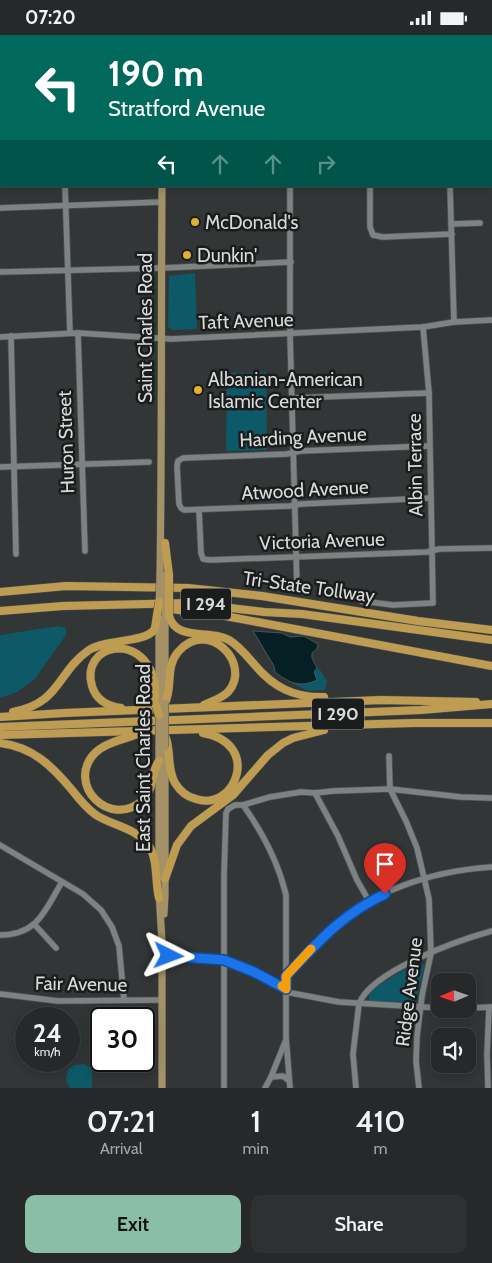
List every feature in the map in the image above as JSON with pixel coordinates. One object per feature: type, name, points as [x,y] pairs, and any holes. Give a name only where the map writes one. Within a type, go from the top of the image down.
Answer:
[{"type":"highway","points":[[0,715],[25,710],[41,703],[90,649],[107,643],[148,635],[163,616],[165,543]]},
{"type":"highway","name":"Tri-State Tollway","points":[[0,592],[66,586],[188,588],[262,596],[418,621],[492,630]]},
{"type":"highway","points":[[159,602],[163,616],[181,631],[215,635],[230,640],[238,646],[269,681],[290,693],[307,697],[371,697],[381,700]]},
{"type":"highway","points":[[140,603],[492,666]]},
{"type":"highway","name":"Tri-State Tollway","points":[[0,611],[63,605],[140,603],[212,605],[264,612],[302,614],[492,640]]},
{"type":"highway","points":[[160,703],[168,696],[168,675],[178,651],[197,640],[208,640],[217,643],[228,652],[234,668],[233,682],[226,693],[198,708]]},
{"type":"highway","points":[[140,710],[108,705],[99,699],[93,691],[91,683],[93,666],[98,657],[107,650],[117,647],[127,649],[141,657],[149,667],[154,680],[160,703],[159,715]]},
{"type":"highway","points":[[0,715],[381,700],[471,701],[491,704]]},
{"type":"highway","name":"I 290","points":[[0,727],[411,711],[491,704]]},
{"type":"highway","name":"I 290","points":[[0,735],[492,723]]},
{"type":"highway","points":[[165,879],[177,845],[186,831],[233,795],[275,748],[293,738],[317,731],[362,725]]},
{"type":"highway","points":[[165,735],[164,747],[171,774],[178,786],[184,793],[195,799],[203,801],[214,800],[224,795],[234,782],[238,768],[236,755],[225,740],[212,735],[189,731]]},
{"type":"highway","points":[[142,732],[107,744],[95,753],[89,761],[86,772],[86,784],[90,792],[96,801],[108,808],[122,809],[132,807],[144,799],[149,792],[155,766],[159,761]]},
{"type":"highway","points":[[0,743],[26,749],[39,757],[53,768],[91,811],[142,837],[153,853],[159,898]]},
{"type":"main road","name":"Saint Charles Road","points":[[162,187],[162,471],[165,575]]},
{"type":"main road","name":"Saint Charles Road","points":[[162,471],[165,543]]},
{"type":"main road","points":[[159,602],[165,575]]},
{"type":"main road","name":"East Saint Charles Road","points":[[163,616],[160,703],[165,735]]},
{"type":"main road","name":"East Saint Charles Road","points":[[159,715],[164,747],[165,879],[162,942],[162,1088]]},
{"type":"main road","name":"East Saint Charles Road","points":[[162,942],[159,898],[159,761],[164,747]]},
{"type":"street","points":[[65,187],[70,333]]},
{"type":"street","points":[[290,187],[290,334],[298,588]]},
{"type":"street","points":[[370,187],[370,227],[373,235],[383,237],[452,234]]},
{"type":"street","points":[[450,187],[454,322]]},
{"type":"street","points":[[0,208],[162,202]]},
{"type":"street","points":[[451,224],[480,223]]},
{"type":"street","points":[[0,272],[161,268],[291,261]]},
{"type":"street","name":"Taft Avenue","points":[[0,337],[70,333],[161,338],[290,334],[423,327],[454,322],[492,320]]},
{"type":"street","name":"Albin Terrace","points":[[361,601],[393,605],[433,603],[428,393],[423,327]]},
{"type":"street","name":"Huron Street","points":[[78,333],[85,551]]},
{"type":"street","points":[[10,337],[16,553]]},
{"type":"street","points":[[292,398],[428,393]]},
{"type":"street","name":"Harding Avenue","points":[[181,508],[179,504],[178,461],[183,458],[429,446]]},
{"type":"street","points":[[0,467],[149,463]]},
{"type":"street","name":"Atwood Avenue","points":[[181,508],[184,510],[199,510],[290,507],[295,505],[431,498]]},
{"type":"street","name":"Victoria Avenue","points":[[199,510],[201,553],[203,559],[210,560],[492,548]]},
{"type":"street","name":"Ridge Avenue","points":[[389,756],[390,789],[414,839],[425,877],[431,920],[431,953],[420,1008],[416,1050],[419,1088]]},
{"type":"street","points":[[224,1088],[224,854],[226,813],[228,809],[259,799],[302,792],[390,789],[461,797],[492,797]]},
{"type":"street","points":[[315,793],[369,901]]},
{"type":"street","points":[[244,805],[268,843],[283,883],[286,902],[286,1037],[290,1088]]},
{"type":"street","points":[[0,845],[94,903],[112,927],[119,946],[124,1001]]},
{"type":"street","points":[[286,976],[324,934],[369,901],[425,877],[492,867]]},
{"type":"street","points":[[0,935],[18,933],[34,925],[62,882]]},
{"type":"street","points":[[34,925],[56,948]]},
{"type":"street","points":[[356,1088],[353,1053],[359,1004],[362,997],[378,981],[402,967],[464,939],[492,931]]},
{"type":"street","points":[[162,956],[224,960],[254,972],[286,990],[325,1000],[431,1008]]},
{"type":"street","name":"Fair Avenue","points":[[0,994],[58,1001],[162,1000]]},
{"type":"street","points":[[476,1008],[491,1007],[487,1054],[488,1088]]},
{"type":"street","points":[[265,1088],[282,1051],[286,1037]]},
{"type":"street","points":[[271,1077],[283,1076],[289,1081]]},
{"type":"shaded area","points":[[195,273],[197,329],[173,330],[168,327],[169,276]]},
{"type":"shaded area","points":[[266,372],[267,450],[226,451],[227,373]]},
{"type":"shaded area","points":[[59,626],[66,628],[66,635],[34,680],[17,692],[0,698],[0,635]]},
{"type":"shaded area","points":[[253,631],[282,633],[290,637],[304,636],[318,644],[317,649],[312,653],[312,658],[317,668],[314,672],[317,680],[300,684],[285,679],[275,672],[274,666]]},
{"type":"shaded area","points":[[317,668],[321,671],[327,682],[325,690],[308,691],[292,683],[298,684],[317,680],[314,672]]},
{"type":"shaded area","points":[[425,964],[415,1005],[369,1002],[369,993],[384,982],[412,965]]},
{"type":"shaded area","points":[[80,1064],[85,1064],[90,1068],[90,1072],[92,1072],[92,1088],[70,1088],[66,1080],[67,1072],[80,1072]]},
{"type":"slow traffic","points":[[282,986],[286,989],[286,976],[311,949]]},
{"type":"place","name":"McDonald's","points":[[195,222]]},
{"type":"place","name":"Dunkin'","points":[[187,255]]},
{"type":"place","name":"Albanian-American Islamic Center","points":[[198,390]]},
{"type":"route","points":[[169,956],[224,960],[254,972],[286,989],[286,976],[324,934],[369,901],[385,894]]}]
